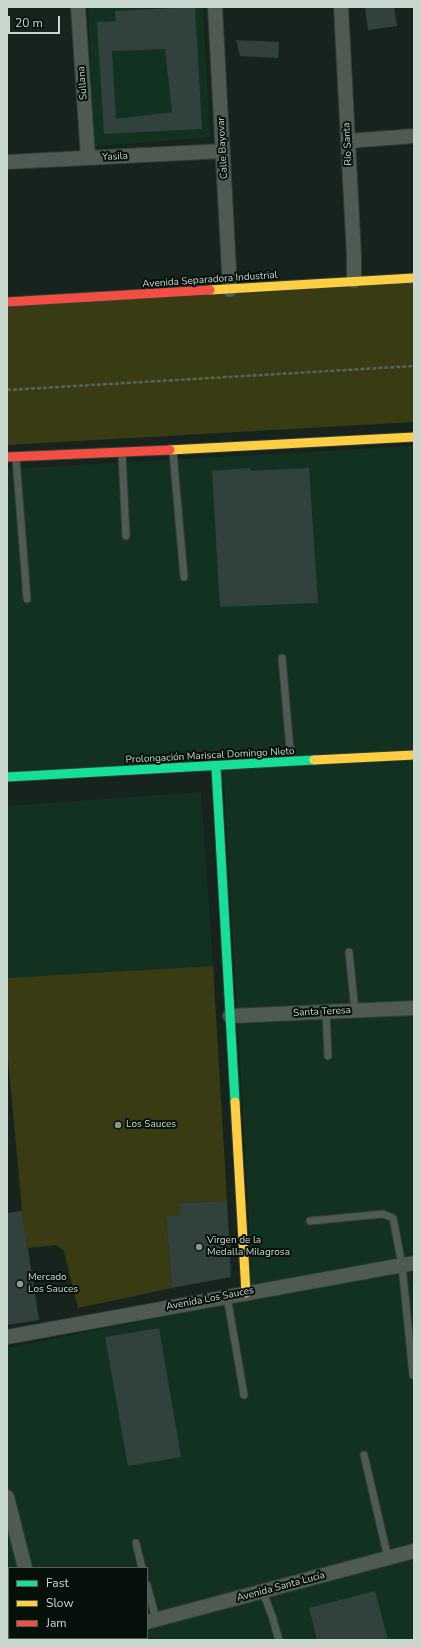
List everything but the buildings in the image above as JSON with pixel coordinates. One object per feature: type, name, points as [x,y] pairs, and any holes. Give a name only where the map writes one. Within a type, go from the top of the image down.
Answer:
[{"type":"street","name":"Sullana","points":[[78,7],[88,158]]},
{"type":"street","name":"Calle Bayovar","points":[[215,7],[230,290]]},
{"type":"street","name":"Río Santa","points":[[341,7],[354,281]]},
{"type":"street","points":[[348,141],[414,136]]},
{"type":"street","name":"Yasila","points":[[7,162],[223,151]]},
{"type":"street","name":"Avenida Separadora Industrial","points":[[7,302],[414,278]]},
{"type":"street","points":[[11,457],[122,453],[414,437]]},
{"type":"street","name":"Prolongación Mariscal Domingo Nieto","points":[[7,777],[291,763],[414,755]]},
{"type":"street","points":[[216,767],[246,1293]]},
{"type":"street","name":"Santa Teresa","points":[[230,1016],[414,1008]]},
{"type":"street","name":"Avenida Los Sauces","points":[[7,1337],[408,1264]]},
{"type":"street","points":[[7,1496],[25,1567]]},
{"type":"street","name":"Avenida Santa Lucía","points":[[151,1620],[263,1592],[414,1551]]},
{"type":"lane","points":[[173,450],[184,577]]},
{"type":"lane","points":[[122,453],[126,536]]},
{"type":"lane","points":[[11,457],[27,598]]},
{"type":"lane","points":[[282,658],[291,763]]},
{"type":"lane","points":[[350,952],[355,1011]]},
{"type":"lane","points":[[326,1012],[328,1056]]},
{"type":"lane","points":[[310,1221],[383,1214],[393,1218],[408,1264],[413,1375]]},
{"type":"lane","points":[[227,1296],[244,1395]]},
{"type":"lane","points":[[364,1455],[388,1558]]},
{"type":"lane","points":[[136,1543],[142,1567]]},
{"type":"lane","points":[[263,1592],[272,1616],[278,1640]]},
{"type":"lane","points":[[148,1594],[151,1620]]},
{"type":"path","points":[[7,390],[414,366]]},
{"type":"shaded area","points":[[88,7],[203,7],[210,137],[95,147]]},
{"type":"shaded area","points":[[414,279],[414,422],[7,445],[7,306]]},
{"type":"shaded area","points":[[414,446],[414,1640],[7,1640],[7,1348],[238,1302],[252,1272],[224,784],[205,766],[7,776],[7,469]]},
{"type":"shaded area","points":[[201,792],[213,966],[7,978],[7,806]]},
{"type":"shaded area","name":"Los Sauces","points":[[213,966],[227,1201],[180,1203],[180,1216],[166,1216],[172,1288],[78,1308],[64,1251],[56,1245],[28,1248],[23,1220],[7,1048],[7,978]]},
{"type":"traffic: fast","points":[[7,777],[314,760]]},
{"type":"traffic: fast","points":[[216,767],[235,1102]]},
{"type":"traffic: slow","points":[[210,290],[414,278]]},
{"type":"traffic: slow","points":[[170,450],[414,437]]},
{"type":"traffic: slow","points":[[314,760],[414,755]]},
{"type":"traffic: slow","points":[[235,1102],[246,1293]]},
{"type":"traffic: jam","points":[[7,302],[210,290]]},
{"type":"traffic: jam","points":[[7,457],[170,450]]},
{"type":"place","name":"Los Sauces","points":[[118,1125]]},
{"type":"place","name":"Virgen de la Medalla Milagrosa","points":[[199,1247]]},
{"type":"place","name":"Mercado Los Sauces","points":[[20,1284]]}]
